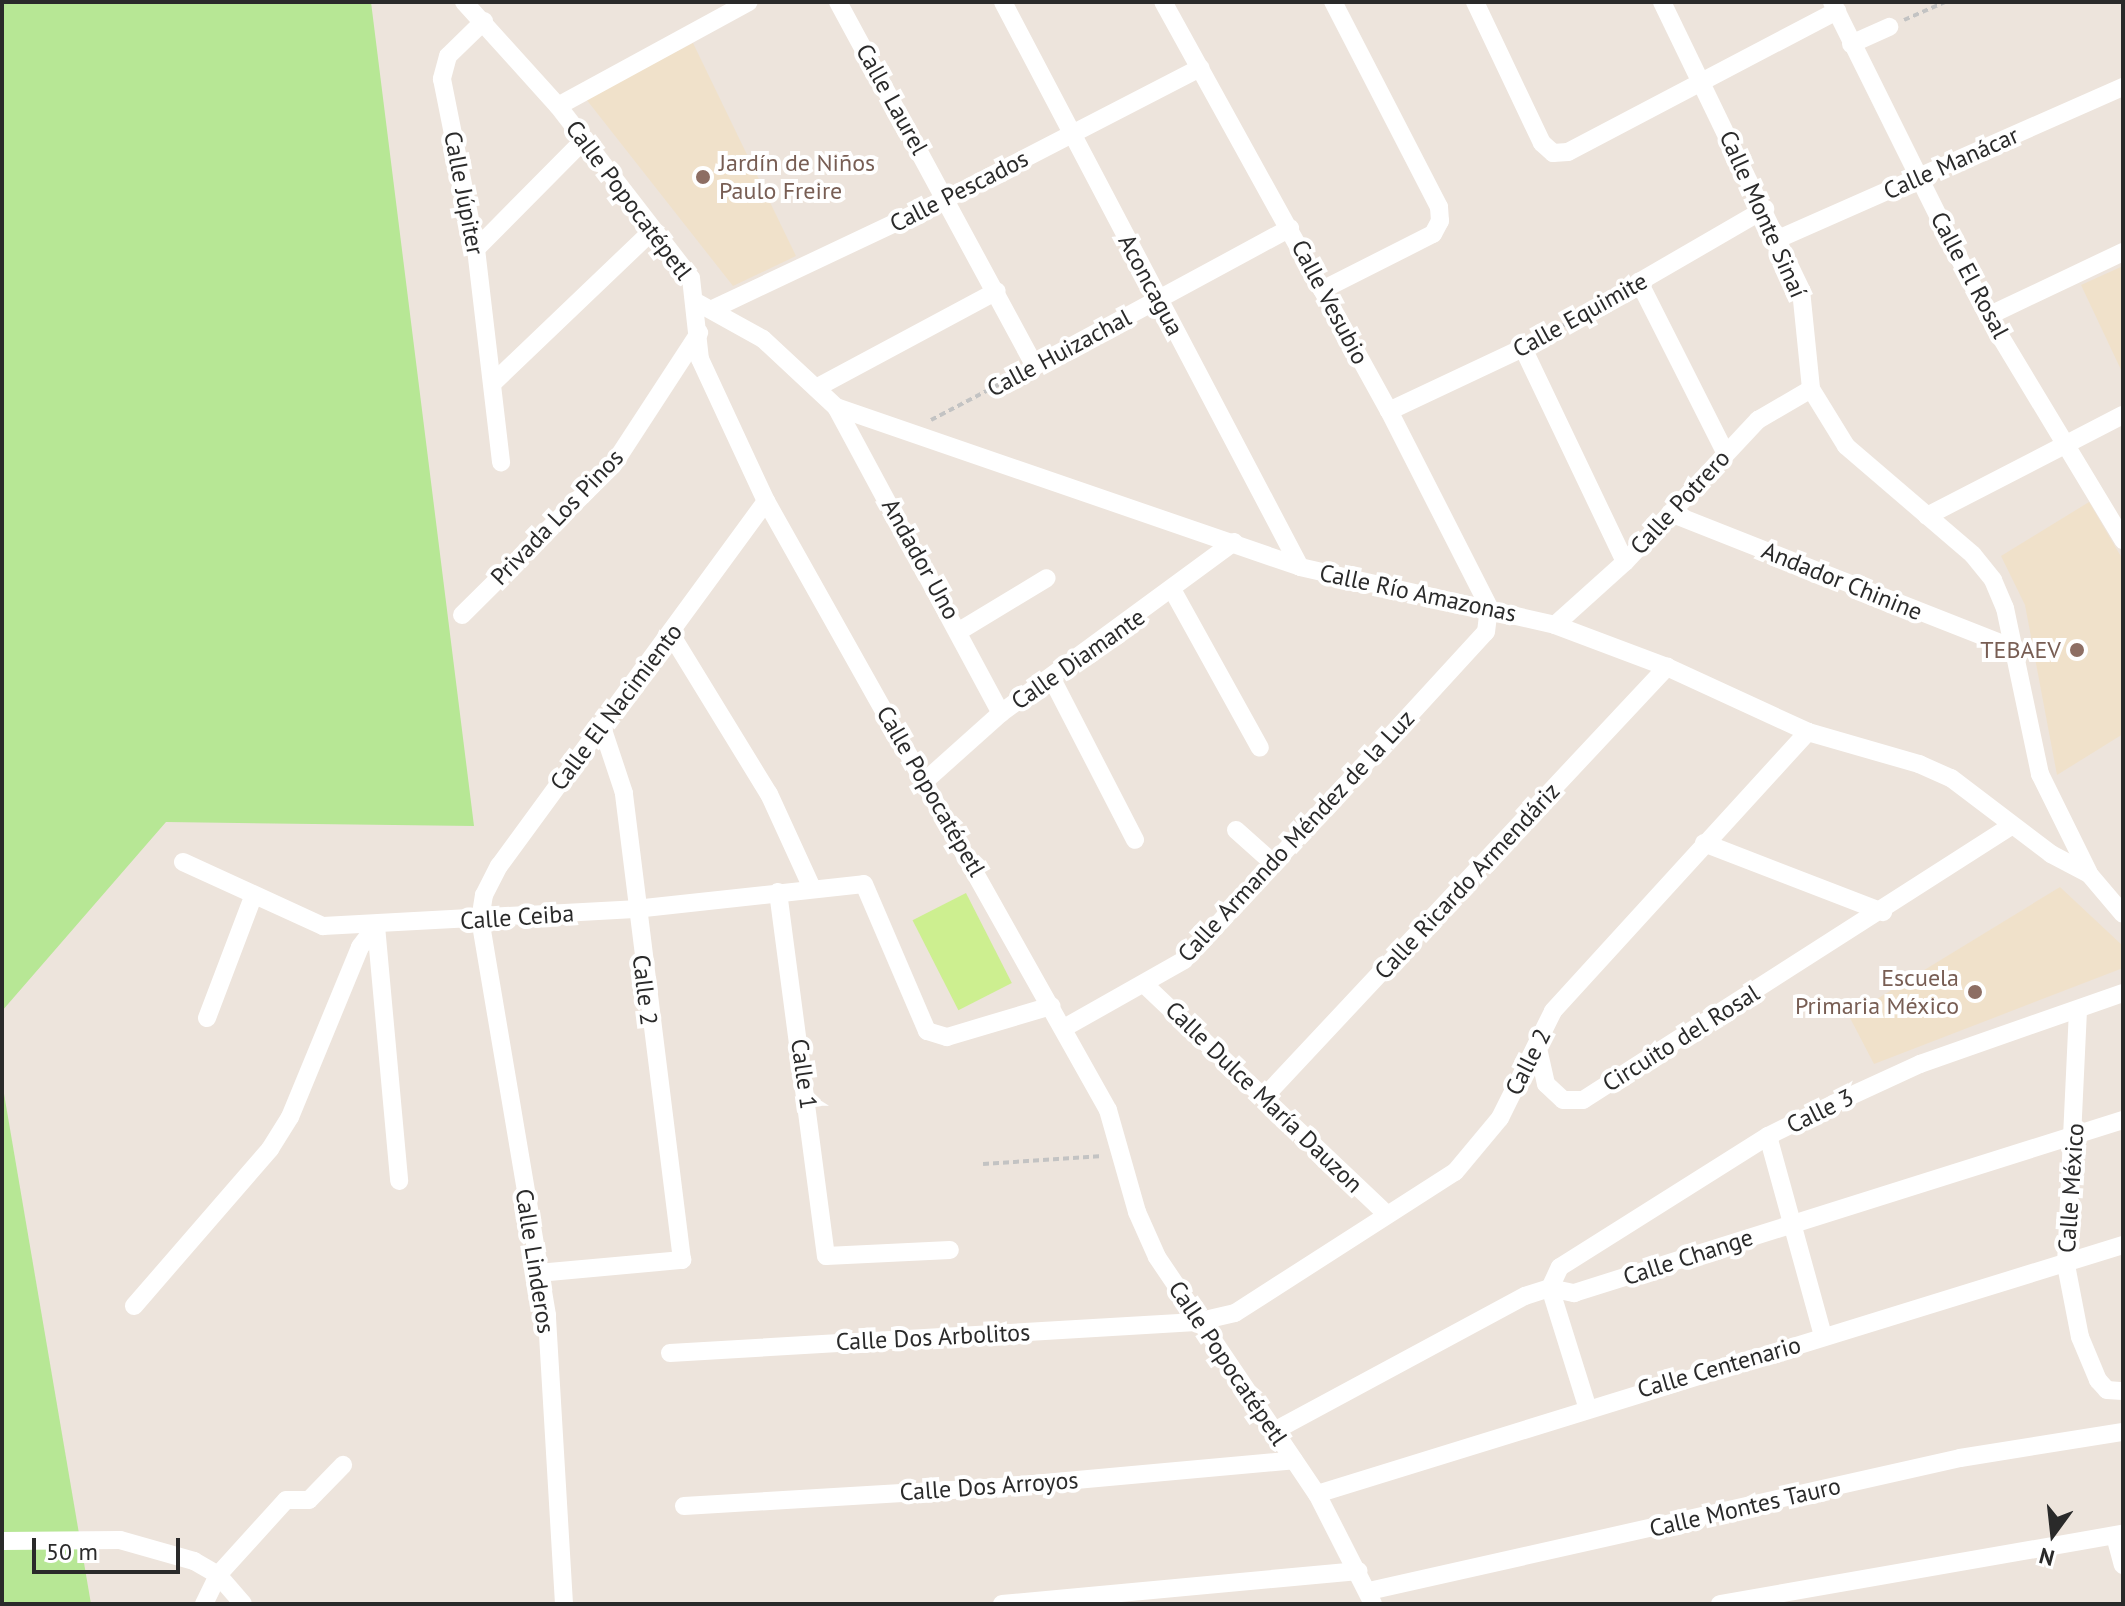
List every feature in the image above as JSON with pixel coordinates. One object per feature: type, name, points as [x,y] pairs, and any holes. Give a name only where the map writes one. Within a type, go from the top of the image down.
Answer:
[{"type":"street","name":"Calle Popocatépetl","points":[[464,2],[558,106],[691,278],[706,305],[699,333],[708,381],[766,501],[1108,1110],[1147,1234],[1196,1322],[1317,1494],[1371,1597]]},
{"type":"street","points":[[558,106],[749,2]]},
{"type":"street","name":"Calle Laurel","points":[[838,2],[948,198],[1035,366]]},
{"type":"street","name":"Aconcagua","points":[[1003,2],[1300,567]]},
{"type":"street","name":"Calle Vesubio","points":[[1163,2],[1389,411],[1489,607]]},
{"type":"street","points":[[1322,290],[1433,234],[1440,221],[1439,207],[1333,2]]},
{"type":"street","points":[[1475,2],[1542,143],[1553,153],[1568,152],[1703,82],[1834,6]]},
{"type":"street","name":"Calle Monte Sinaí","points":[[1662,2],[1765,209],[1801,290],[1811,389],[1846,446],[1927,516],[1993,580],[2013,648],[2040,774],[2089,874]]},
{"type":"street","name":"Calle El Rosal","points":[[1834,6],[1988,316],[2123,540]]},
{"type":"street","name":"Calle Júpiter","points":[[484,21],[442,68],[476,249],[494,382],[501,463]]},
{"type":"street","points":[[1851,44],[1889,27]]},
{"type":"street","name":"Calle Pescados","points":[[706,305],[948,198],[1200,68]]},
{"type":"street","name":"Calle Manácar","points":[[1778,239],[2123,87]]},
{"type":"street","points":[[476,249],[585,139]]},
{"type":"street","name":"Calle Equimite","points":[[1639,282],[1765,209]]},
{"type":"street","name":"Calle Huizachal","points":[[1035,366],[1290,228]]},
{"type":"street","points":[[494,382],[653,230]]},
{"type":"street","points":[[1988,316],[2123,252]]},
{"type":"street","points":[[1639,282],[1725,452]]},
{"type":"street","points":[[816,388],[997,291]]},
{"type":"street","name":"Calle Río Amazonas","points":[[706,305],[763,339],[836,407],[912,430],[1300,567],[1489,607],[1555,625],[1667,667],[1808,732],[1951,778],[2011,826],[2089,874],[2123,914]]},
{"type":"street","name":"Privada Los Pinos","points":[[462,615],[613,465],[699,333]]},
{"type":"street","points":[[1523,348],[1625,562]]},
{"type":"street","name":"Calle Equimite","points":[[1389,411],[1523,348]]},
{"type":"street","name":"Calle Potrero","points":[[1555,625],[1625,562],[1725,452],[1781,401],[1811,389]]},
{"type":"street","name":"Andador Uno","points":[[836,407],[961,630],[1001,713]]},
{"type":"street","points":[[1927,516],[2062,443],[2123,415]]},
{"type":"street","name":"Calle El Nacimiento","points":[[480,920],[499,866],[601,724],[672,636],[766,501]]},
{"type":"street","name":"Andador Chinine","points":[[1670,513],[2013,648]]},
{"type":"street","name":"Calle Diamante","points":[[925,781],[1001,713],[1173,591],[1234,542]]},
{"type":"street","points":[[961,630],[1047,578]]},
{"type":"street","points":[[1173,591],[1260,748]]},
{"type":"street","name":"Calle Armando Méndez de la Luz","points":[[1064,1028],[1184,960],[1486,632],[1489,607]]},
{"type":"street","points":[[672,636],[769,794],[812,888]]},
{"type":"street","name":"Calle Ricardo Armendáriz","points":[[1266,1095],[1667,667]]},
{"type":"street","points":[[1052,679],[1135,840]]},
{"type":"street","name":"Calle 2","points":[[538,1273],[682,1260],[635,909],[624,793],[601,724]]},
{"type":"street","name":"Calle 2","points":[[1196,1322],[1235,1313],[1384,1212],[1455,1172],[1479,1147],[1553,1011],[1808,732]]},
{"type":"street","name":"Circuito del Rosal","points":[[1537,1044],[1546,1084],[1563,1100],[1583,1100],[1883,912],[2011,826]]},
{"type":"street","points":[[1236,830],[1274,864]]},
{"type":"street","points":[[1704,843],[1883,912]]},
{"type":"street","name":"Calle Ceiba","points":[[183,862],[253,897],[323,926],[376,926],[635,909],[864,884],[927,1031],[947,1037],[1051,1006]]},
{"type":"street","name":"Calle 1","points":[[778,892],[826,1256],[950,1250]]},
{"type":"street","points":[[207,1018],[253,897]]},
{"type":"street","name":"Calle Linderos","points":[[480,920],[547,1315],[564,1604]]},
{"type":"street","points":[[376,926],[399,1181]]},
{"type":"street","points":[[134,1306],[270,1149],[290,1117],[360,947],[376,926]]},
{"type":"street","name":"Calle Dulce María Dauzon","points":[[1144,984],[1266,1095],[1384,1212]]},
{"type":"street","name":"Calle 3","points":[[1550,1288],[1560,1267],[1768,1136],[1920,1064],[2123,993]]},
{"type":"street","name":"Calle México","points":[[2078,1010],[2075,1139],[2066,1265],[2080,1337],[2098,1380],[2107,1390],[2123,1391]]},
{"type":"street","name":"Calle Change","points":[[1274,1431],[1550,1288],[1574,1293],[2075,1139],[2123,1120]]},
{"type":"street","points":[[1768,1136],[1823,1336]]},
{"type":"street","name":"Calle Centenario","points":[[1317,1494],[1587,1406],[2066,1265],[2123,1245]]},
{"type":"street","points":[[1550,1288],[1587,1406]]},
{"type":"street","name":"Calle Dos Arbolitos","points":[[670,1353],[1196,1322]]},
{"type":"street","name":"Calle Montes Tauro","points":[[1371,1597],[1960,1458],[2123,1432]]},
{"type":"street","name":"Calle Dos Arroyos","points":[[684,1506],[989,1488],[1294,1460]]},
{"type":"street","points":[[204,1604],[218,1575],[286,1500],[309,1500],[343,1465]]},
{"type":"street","points":[[1720,1604],[2119,1535],[2123,1565]]},
{"type":"street","points":[[2,1541],[120,1540],[194,1561],[218,1575],[243,1604]]},
{"type":"street","points":[[1002,1604],[1358,1571]]},
{"type":"path","points":[[1889,27],[1945,2]]},
{"type":"path","name":"Calle Equimite","points":[[1523,348],[1639,282]]},
{"type":"path","name":"Calle Huizachal","points":[[912,430],[1035,366]]},
{"type":"path","points":[[983,1164],[1121,1155]]},
{"type":"shaded area","name":"Jardín de Niños Paulo Freire","points":[[693,43],[796,256],[733,286],[586,99]]},
{"type":"shaded area","points":[[2123,266],[2123,374],[2081,285]]},
{"type":"shaded area","name":"TEBAEV","points":[[2089,502],[2123,560],[2123,734],[2057,775],[2025,605],[2001,556]]},
{"type":"shaded area","name":"Escuela Primaria México","points":[[2060,887],[2123,946],[2123,968],[1874,1064],[1849,1016]]},
{"type":"green space","points":[[2,2],[371,2],[474,826],[166,822],[2,1011]]},
{"type":"green space","points":[[966,893],[1012,983],[958,1010],[913,920]]},
{"type":"green space","points":[[2,1082],[91,1604],[2,1604]]},
{"type":"place","name":"Jardín de Niños Paulo Freire","points":[[703,177]]},
{"type":"place","name":"TEBAEV","points":[[2077,650]]},
{"type":"place","name":"Escuela Primaria México","points":[[1975,992]]}]
